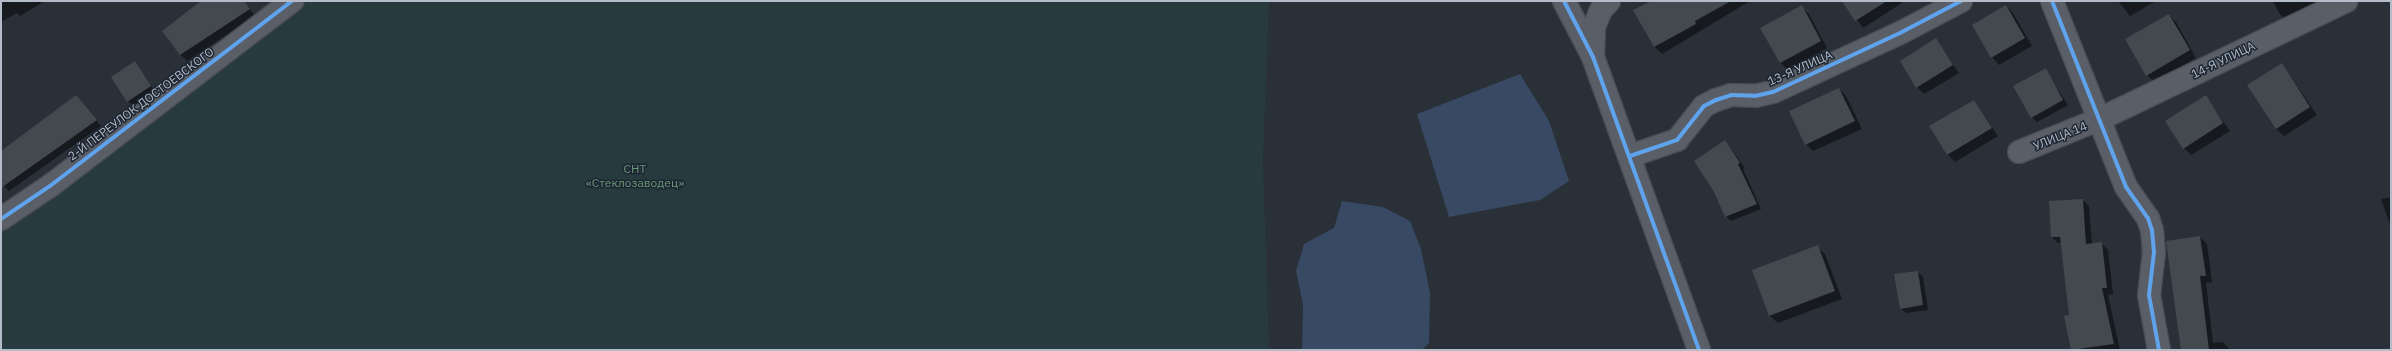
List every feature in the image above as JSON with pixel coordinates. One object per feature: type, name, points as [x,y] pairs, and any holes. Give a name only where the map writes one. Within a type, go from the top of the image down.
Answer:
[{"type":"street","name":"2-Й ПЕРЕУЛОК ДОСТОЕВСКОГО","points":[[1,220],[50,186],[292,1]]},
{"type":"street","points":[[1564,1],[1593,57],[1699,350]]},
{"type":"street","points":[[1593,57],[1594,27],[1601,10],[1609,1]]},
{"type":"street","name":"13-Я УЛИЦА","points":[[1630,156],[1677,140],[1704,106],[1716,100],[1731,95],[1756,96],[1774,92],[1900,33],[1961,1]]},
{"type":"street","points":[[2052,1],[2126,187],[2148,218],[2152,230],[2154,252],[2149,295],[2159,350]]},
{"type":"street","name":"14-Я УЛИЦА","points":[[2100,119],[2346,1]]},
{"type":"street","name":"УЛИЦА 14","points":[[2019,152],[2100,119]]},
{"type":"green space","name":"СНТ «Стеклозаводец»","points":[[296,1],[1269,1],[1263,160],[1269,350],[1,350],[1,230]]},
{"type":"water","points":[[1520,74],[1549,121],[1569,181],[1540,200],[1449,217],[1417,114]]},
{"type":"water","points":[[1342,201],[1383,207],[1410,221],[1421,249],[1430,293],[1429,343],[1422,350],[1302,350],[1303,304],[1296,271],[1304,244],[1334,228]]},
{"type":"building","points":[[201,1],[244,1],[250,9],[180,55],[162,31]]},
{"type":"building","points":[[1651,1],[1731,1],[1695,21],[1696,24],[1654,47],[1633,10]]},
{"type":"building","points":[[1842,1],[1887,1],[1855,21]]},
{"type":"building","points":[[1802,5],[1821,41],[1780,63],[1760,28]]},
{"type":"building","points":[[2006,5],[2025,38],[1991,58],[1972,25]]},
{"type":"building","points":[[2169,14],[2190,50],[2146,76],[2125,39]]},
{"type":"building","points":[[1936,38],[1953,65],[1916,88],[1900,61]]},
{"type":"building","points":[[135,61],[151,86],[127,102],[111,77]]},
{"type":"building","points":[[2282,63],[2310,107],[2276,129],[2247,85]]},
{"type":"building","points":[[2046,68],[2063,100],[2031,118],[2013,86]]},
{"type":"building","points":[[1839,88],[1855,121],[1805,145],[1789,111]]},
{"type":"building","points":[[76,95],[97,120],[1,188],[1,151]]},
{"type":"building","points":[[2206,95],[2223,123],[2183,149],[2165,121]]},
{"type":"building","points":[[1974,100],[1992,128],[1947,155],[1929,126]]},
{"type":"building","points":[[1725,140],[1740,163],[1738,164],[1757,204],[1725,217],[1714,192],[1694,161]]},
{"type":"building","points":[[2083,199],[2086,244],[2102,242],[2107,288],[2102,288],[2114,344],[2071,350],[2064,316],[2069,315],[2060,237],[2051,237],[2049,201]]},
{"type":"building","points":[[2200,236],[2206,276],[2200,276],[2209,350],[2181,350],[2166,241]]},
{"type":"building","points":[[1818,245],[1835,291],[1769,316],[1752,270]]},
{"type":"building","points":[[1918,271],[1923,305],[1900,309],[1894,274]]},
{"type":"cycle path","points":[[1,219],[50,186],[292,1]]},
{"type":"cycle path","points":[[1564,1],[1593,57],[1699,350]]},
{"type":"cycle path","points":[[1630,156],[1677,140],[1704,106],[1716,100],[1731,95],[1755,96],[1773,92],[1900,33],[1961,1]]},
{"type":"cycle path","points":[[2052,1],[2126,187],[2148,218],[2152,230],[2154,252],[2149,295],[2159,350]]}]
